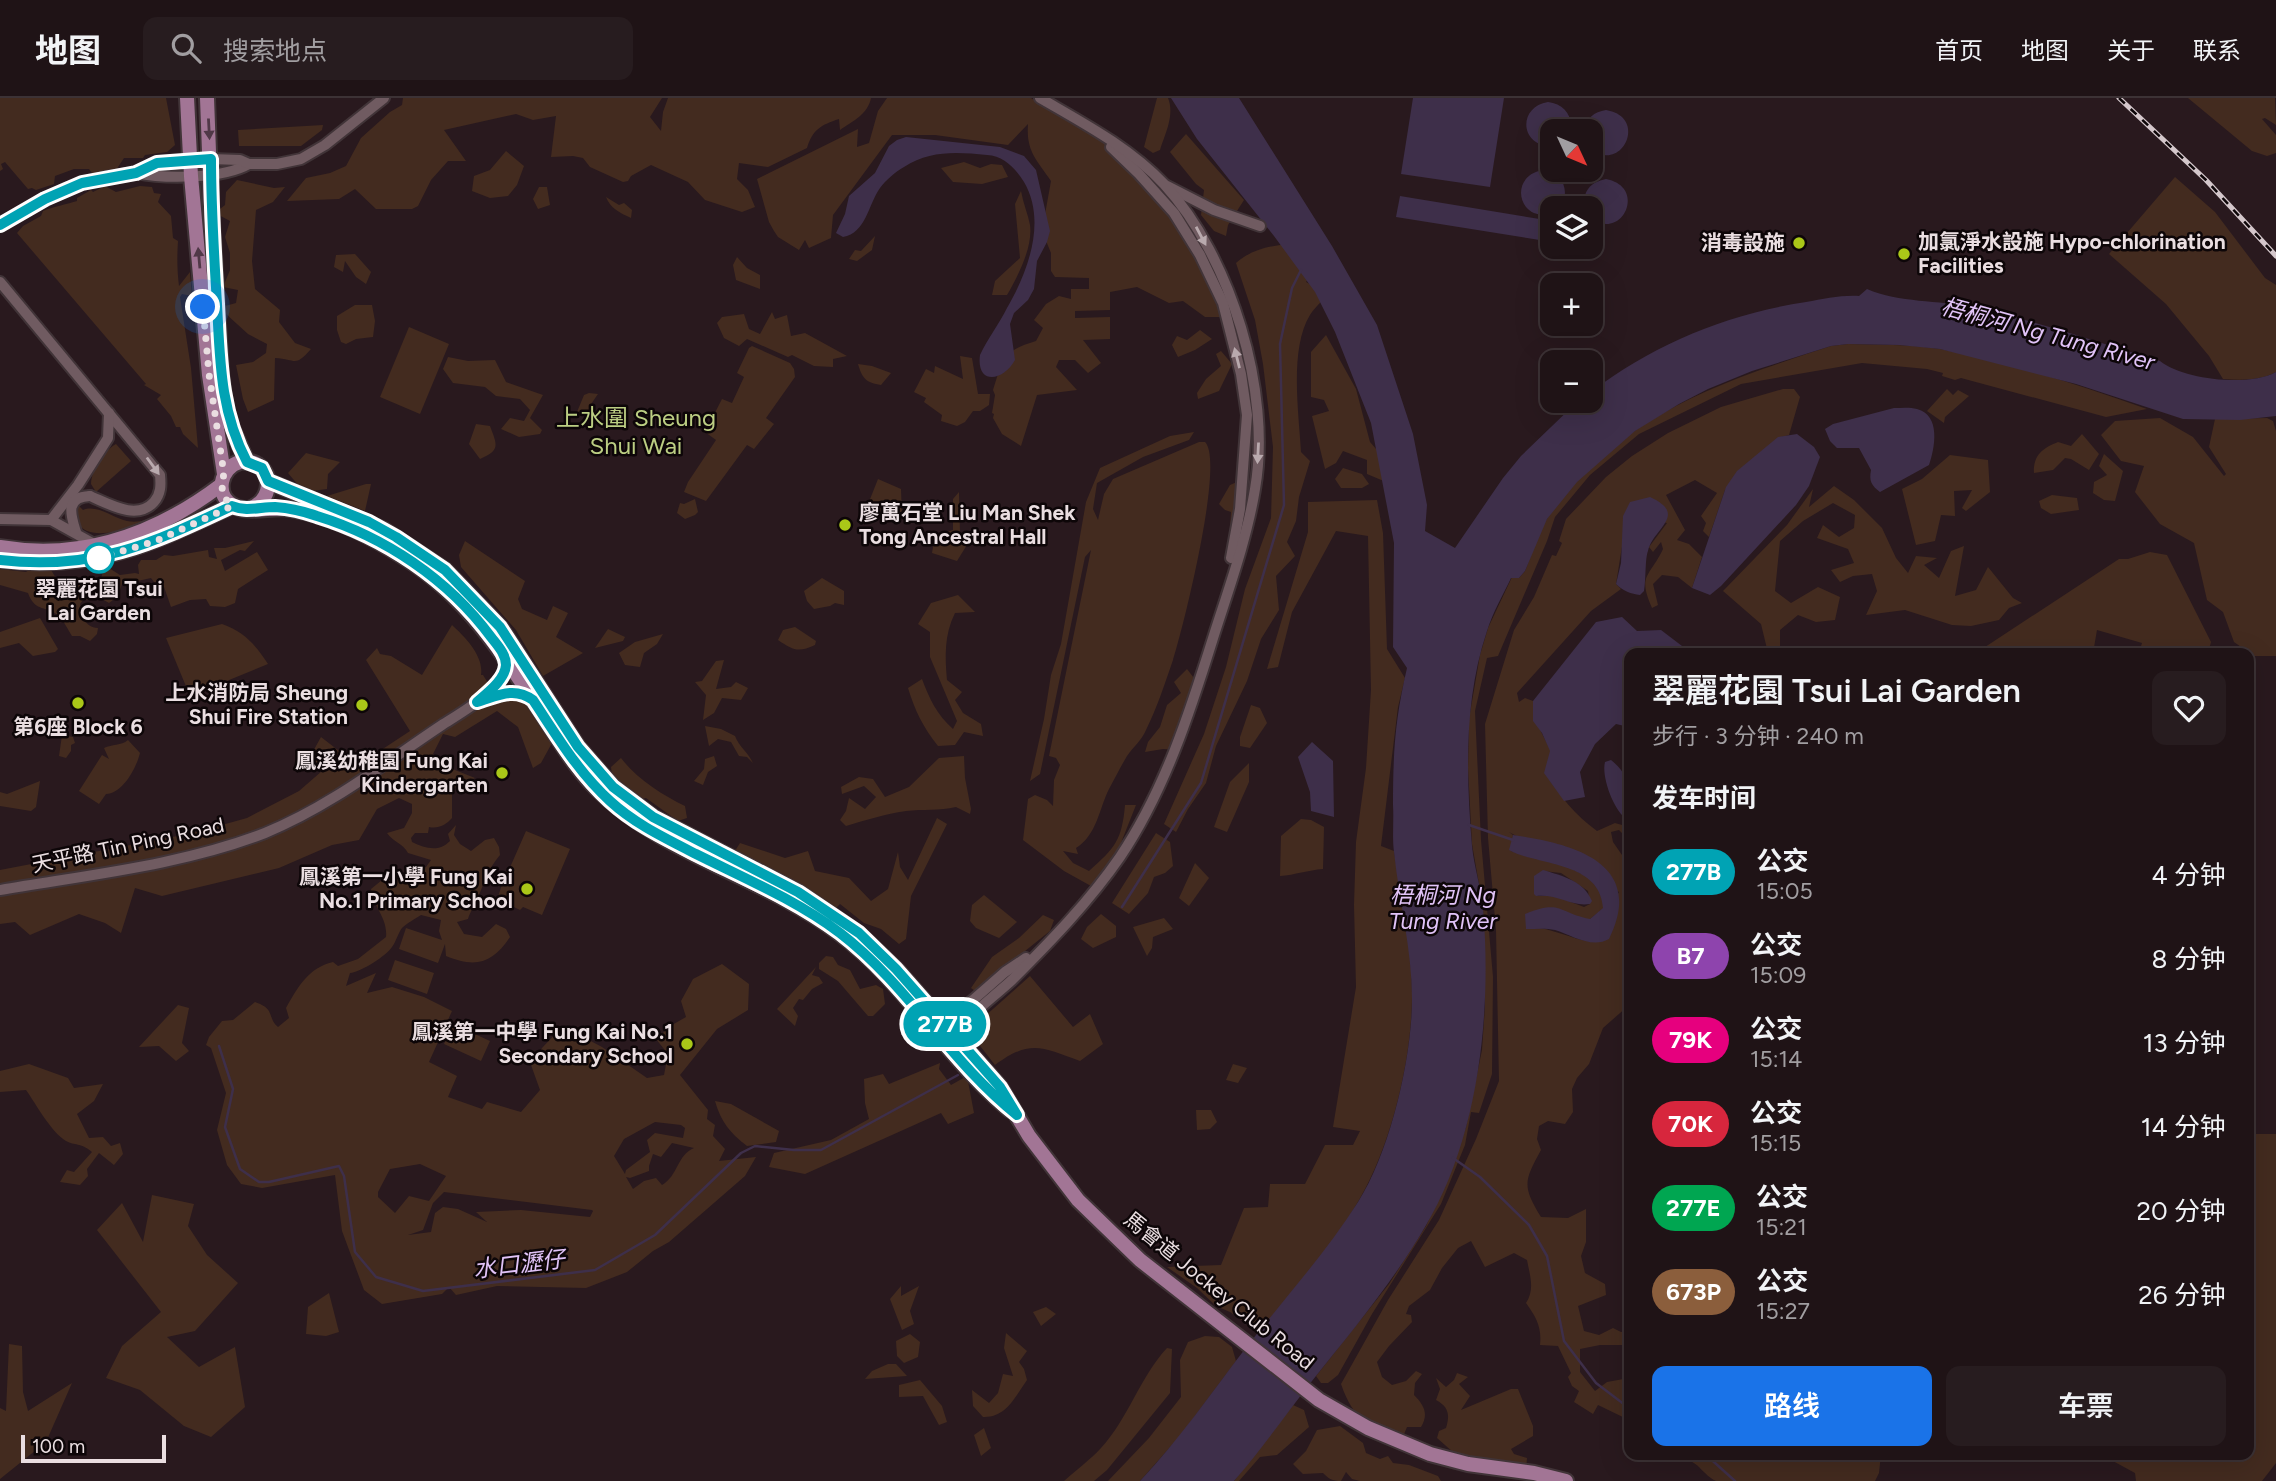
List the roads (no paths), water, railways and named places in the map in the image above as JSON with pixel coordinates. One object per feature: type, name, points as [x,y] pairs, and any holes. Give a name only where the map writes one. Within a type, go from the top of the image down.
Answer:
[{"type":"main road","points":[[187,98],[191,176],[209,374],[225,499],[232,506]]},
{"type":"main road","points":[[207,98],[221,374],[227,416],[247,462]]},
{"type":"main road","points":[[0,547],[67,550],[96,545],[152,528],[185,511],[223,480],[236,464],[247,462],[262,468],[268,481],[267,495],[262,502],[249,509],[232,506],[156,541],[115,554],[62,562],[0,560]]},
{"type":"main road","name":"馬會道 Jockey Club Road","points":[[268,481],[369,522],[445,570],[500,627],[578,747],[613,787],[663,824],[798,892],[859,933],[886,958],[945,1032],[985,1089],[1017,1115],[1029,1136],[1078,1200],[1140,1260],[1229,1331],[1319,1399],[1368,1428],[1430,1454],[1468,1464],[1534,1473],[1566,1481]]},
{"type":"main road","name":"馬會道 Jockey Club Road","points":[[249,509],[274,507],[303,512],[339,524],[377,541],[422,569],[475,618],[503,653],[582,773],[611,802],[649,829],[794,903],[839,933],[885,973],[945,1032]]},
{"type":"street","points":[[1,226],[65,189],[106,177],[136,173],[191,176],[211,166],[240,160],[249,164],[289,163],[311,155],[384,98]]},
{"type":"street","points":[[945,1032],[1005,972],[1045,945],[1089,898],[1121,855],[1161,782],[1186,726],[1227,595],[1256,487],[1259,416],[1253,377],[1230,298],[1198,228],[1165,185],[1140,161],[1040,98]]},
{"type":"street","points":[[1082,123],[1139,174],[1174,213],[1200,255],[1223,303],[1241,374],[1247,415],[1240,509],[1227,595]]},
{"type":"street","points":[[136,173],[157,163],[190,160],[211,166]]},
{"type":"street","points":[[1165,185],[1214,210],[1260,226]]},
{"type":"street","points":[[0,282],[158,471],[161,484],[158,497],[147,508],[132,511],[90,496],[79,499],[72,506],[71,516],[76,532]]},
{"type":"street","points":[[51,520],[108,438],[109,413]]},
{"type":"street","points":[[108,438],[126,434]]},
{"type":"street","points":[[84,475],[84,487],[90,496]]},
{"type":"street","points":[[0,519],[51,520],[96,545]]},
{"type":"street","name":"天平路 Tin Ping Road","points":[[0,890],[212,851],[265,832],[330,800],[477,702],[502,676],[506,666],[503,653]]},
{"type":"street","name":"天平路 Tin Ping Road","points":[[477,702],[516,692],[533,700]]},
{"type":"water","name":"梧桐河 Ng Tung River","points":[[1171,98],[1239,98],[1332,246],[1377,325],[1413,434],[1427,505],[1425,531],[1455,548],[1521,456],[1566,413],[1603,413],[1603,384],[1640,359],[1692,334],[1748,314],[1832,298],[1859,296],[1867,289],[1892,297],[1973,307],[2020,319],[2160,361],[2171,368],[2200,377],[2250,379],[2276,372],[2276,416],[2240,420],[2183,419],[2076,384],[1940,349],[1848,344],[1831,346],[1752,371],[1708,389],[1635,431],[1577,482],[1547,519],[1525,571],[1519,578],[1511,578],[1489,624],[1474,683],[1468,764],[1473,854],[1483,908],[1483,1031],[1469,1114],[1458,1154],[1443,1192],[1425,1227],[1386,1287],[1234,1481],[1140,1481],[1318,1258],[1358,1202],[1380,1157],[1397,1104],[1411,1023],[1410,962],[1393,840],[1396,736],[1407,668],[1393,647],[1394,543],[1371,423],[1335,332],[1315,292],[1197,139]]},
{"type":"water","points":[[1413,98],[1504,98],[1490,187],[1401,174]]},
{"type":"water","points":[[1548,102],[1559,105],[1570,119],[1540,119],[1540,144],[1528,134],[1526,126],[1531,111]]},
{"type":"water","points":[[1606,110],[1619,115],[1626,123],[1626,141],[1621,149],[1612,154],[1603,155],[1603,119],[1589,119]]},
{"type":"water","points":[[906,137],[1000,147],[1024,156],[1036,170],[1050,231],[1037,261],[1034,289],[1028,300],[1014,313],[1010,324],[1015,360],[998,376],[986,376],[982,372],[980,355],[1022,279],[1034,230],[1031,197],[1024,182],[1008,164],[993,156],[965,153],[934,155],[914,161],[897,171],[882,185],[857,230],[843,237],[836,233],[845,214],[849,196],[875,173],[889,146]]},
{"type":"water","points":[[1540,171],[1540,182],[1562,182],[1565,189],[1565,196],[1540,196],[1540,215],[1525,206],[1522,198],[1521,189],[1532,174]]},
{"type":"water","points":[[1603,180],[1619,184],[1626,192],[1628,201],[1626,211],[1612,223],[1603,224],[1603,196],[1585,196],[1592,185]]},
{"type":"water","points":[[1400,196],[1540,219],[1540,240],[1396,217]]},
{"type":"water","points":[[1894,408],[1925,412],[1933,425],[1933,450],[1929,465],[1880,492],[1871,482],[1871,470],[1859,448],[1837,448],[1830,441],[1825,429],[1833,424]]},
{"type":"water","points":[[1797,434],[1814,447],[1820,457],[1809,486],[1796,505],[1721,586],[1710,595],[1692,588],[1726,487],[1737,471],[1778,437]]},
{"type":"water","points":[[1650,497],[1667,510],[1668,516],[1648,551],[1644,591],[1640,595],[1627,592],[1616,584],[1621,563],[1623,516],[1630,502]]},
{"type":"water","points":[[1622,617],[1637,631],[1661,630],[1682,646],[1624,648],[1624,726],[1616,724],[1595,744],[1580,772],[1585,797],[1564,801],[1544,773],[1550,751],[1533,721],[1533,701],[1596,622]]},
{"type":"water","points":[[1312,742],[1333,761],[1334,817],[1311,811],[1310,792],[1298,757]]},
{"type":"water","points":[[1611,760],[1624,775],[1624,817],[1613,802],[1607,784],[1605,762]]},
{"type":"water","name":"梧桐河 Ng Tung River","points":[[1513,835],[1579,851],[1597,861],[1611,874],[1618,891],[1618,913],[1609,939],[1596,943],[1555,930],[1526,929],[1525,914],[1537,910],[1553,907],[1590,919],[1603,908],[1599,893],[1591,881],[1580,873],[1509,850]]},
{"type":"water","points":[[1543,870],[1578,884],[1588,894],[1592,901],[1590,904],[1536,896],[1534,876]]},
{"type":"waterway","points":[[1122,907],[1201,783],[1284,505],[1280,344],[1292,288],[1301,270]]},
{"type":"waterway","points":[[1469,825],[1513,840]]},
{"type":"waterway","name":"水口瀝仔","points":[[219,1046],[233,1089],[225,1127],[240,1169],[259,1182],[269,1182],[339,1166],[344,1176],[355,1252],[376,1277],[423,1291],[595,1270],[655,1235],[741,1153],[755,1146],[821,1150],[958,1075]]},
{"type":"waterway","points":[[1453,1158],[1480,1177],[1529,1225],[1547,1256],[1564,1341],[1596,1383],[1624,1404]]},
{"type":"waterway","points":[[1712,1460],[1735,1481]]},
{"type":"railway","points":[[2119,98],[2206,180],[2276,256]]},
{"type":"place","name":"消毒設施","points":[[1799,243]]},
{"type":"place","name":"加氯淨水設施 Hypo-chlorination Facilities","points":[[1904,254]]},
{"type":"place","name":"廖萬石堂 Liu Man Shek Tong Ancestral Hall","points":[[845,525]]},
{"type":"place","name":"翠麗花園 Tsui Lai Garden","points":[[99,558]]},
{"type":"place","name":"第6座 Block 6","points":[[78,703]]},
{"type":"place","name":"上水消防局 Sheung Shui Fire Station","points":[[362,705]]},
{"type":"place","name":"鳳溪幼稚園 Fung Kai Kindergarten","points":[[502,773]]},
{"type":"place","name":"鳳溪第一小學 Fung Kai No.1 Primary School","points":[[527,889]]},
{"type":"place","name":"鳳溪第一中學 Fung Kai No.1 Secondary School","points":[[687,1044]]},
{"type":"district","name":"上水圍 Sheung Shui Wai","points":[[636,432]]}]
